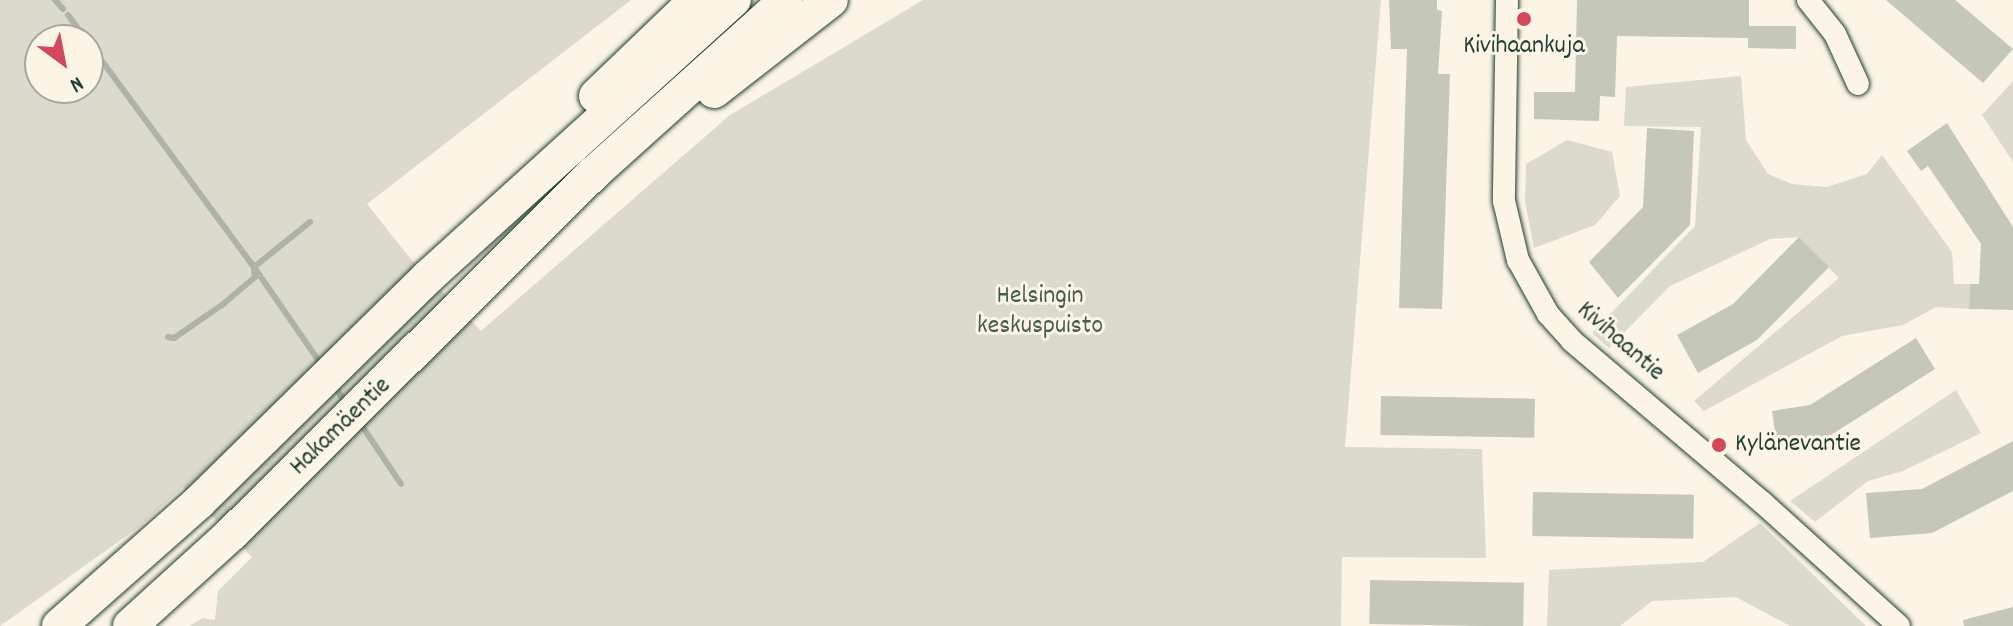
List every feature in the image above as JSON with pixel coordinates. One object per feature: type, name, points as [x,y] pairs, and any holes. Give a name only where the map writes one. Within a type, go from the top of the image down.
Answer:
[{"type":"main road","name":"Hakamäentie","points":[[428,277],[459,231],[696,0]]},
{"type":"main road","name":"Hakamäentie","points":[[59,626],[199,502],[428,277],[734,0]]},
{"type":"main road","name":"Hakamäentie","points":[[130,626],[231,534],[661,111],[786,0]]},
{"type":"main road","name":"Hakamäentie","points":[[547,222],[607,184],[831,0]]},
{"type":"street","name":"Kivihaantie","points":[[1507,0],[1504,201],[1518,260],[1548,314],[1572,341],[1786,522],[1899,626]]},
{"type":"street","points":[[1808,0],[1835,34],[1858,84]]},
{"type":"green space","name":"Helsingin keskuspuisto","points":[[0,0],[631,0],[367,204],[413,262],[481,331],[730,115],[923,0],[1381,0],[1345,447],[1482,449],[1486,558],[1342,557],[1341,626],[189,626],[203,618],[215,620],[218,591],[252,557],[183,487],[139,527],[0,626]]},
{"type":"green space","points":[[1741,76],[1746,140],[1768,174],[1792,184],[1827,187],[1867,174],[1882,155],[1952,252],[1954,284],[1970,284],[1969,309],[1936,307],[1903,325],[1842,336],[1704,411],[1694,401],[1839,278],[1799,237],[1770,239],[1670,286],[1609,348],[1592,333],[1695,226],[1701,127],[1624,126],[1626,87]]},
{"type":"green space","points":[[2013,81],[2013,162],[1982,115]]},
{"type":"green space","points":[[1567,140],[1612,152],[1620,196],[1595,225],[1534,248],[1525,201],[1526,164]]},
{"type":"green space","points":[[1956,390],[1981,433],[1903,471],[1868,481],[1815,522],[1790,501]]},
{"type":"green space","points":[[1760,523],[1866,626],[1790,626],[1736,597],[1652,601],[1620,626],[1547,626],[1549,570],[1703,562]]},
{"type":"building","points":[[1389,0],[1437,0],[1437,10],[1442,11],[1438,74],[1450,74],[1442,309],[1399,308],[1407,49],[1391,49]]},
{"type":"building","points":[[1577,0],[1749,0],[1749,26],[1796,26],[1796,49],[1748,48],[1748,38],[1617,36],[1615,97],[1600,96],[1599,121],[1534,119],[1534,92],[1575,92]]},
{"type":"building","points":[[1886,0],[1955,0],[2013,49],[1983,83]]},
{"type":"building","points":[[1947,123],[2013,227],[2013,310],[1969,309],[1970,284],[1979,284],[1981,244],[1928,166],[1921,171],[1907,151]]},
{"type":"building","points":[[1647,128],[1694,131],[1690,225],[1618,298],[1589,262],[1643,207]]},
{"type":"building","points":[[1799,237],[1829,267],[1757,340],[1698,373],[1677,335],[1733,304]]},
{"type":"building","points":[[1916,338],[1935,369],[1823,440],[1777,447],[1772,411],[1810,405]]},
{"type":"building","points":[[1381,396],[1535,399],[1534,438],[1380,435]]},
{"type":"building","points":[[2013,441],[2013,491],[1932,533],[1870,538],[1866,493],[1922,489]]},
{"type":"building","points":[[1533,492],[1694,495],[1693,539],[1532,536]]},
{"type":"building","points":[[1370,580],[1524,583],[1523,626],[1369,624]]},
{"type":"building","points":[[2013,607],[2013,626],[1964,626],[1963,620]]},
{"type":"waterway","points":[[55,0],[63,9]]},
{"type":"waterway","points":[[68,15],[75,24]]},
{"type":"waterway","points":[[104,64],[254,267],[310,222]]},
{"type":"waterway","points":[[254,267],[323,367]]},
{"type":"waterway","points":[[168,337],[174,338],[222,305],[255,277],[254,270]]},
{"type":"waterway","points":[[334,385],[347,405]]},
{"type":"waterway","points":[[358,420],[401,484]]},
{"type":"place","name":"Kivihaankuja","points":[[1524,19]]},
{"type":"place","name":"Kylänevantie","points":[[1719,445]]}]
